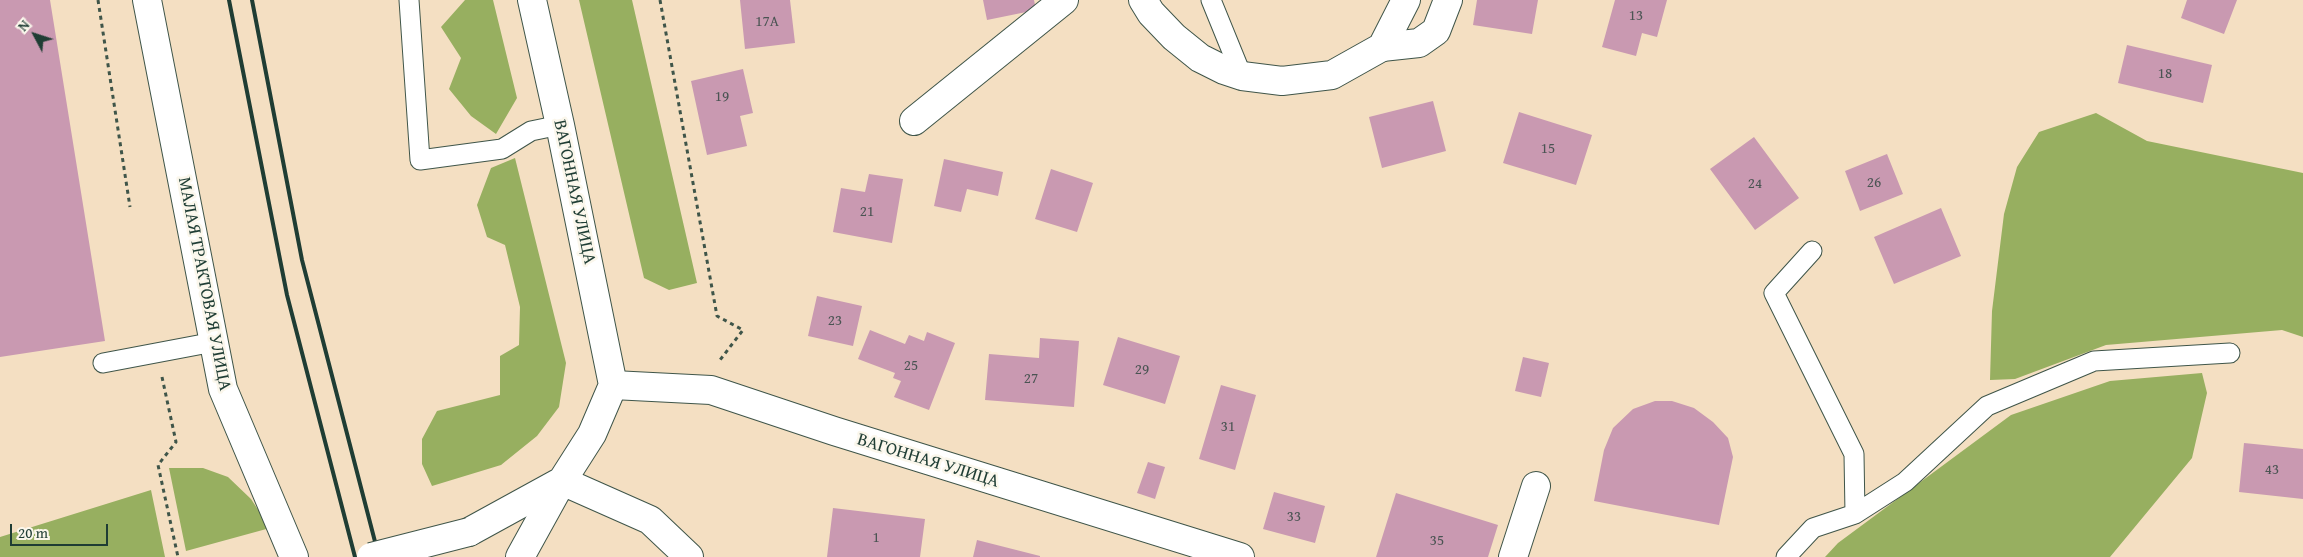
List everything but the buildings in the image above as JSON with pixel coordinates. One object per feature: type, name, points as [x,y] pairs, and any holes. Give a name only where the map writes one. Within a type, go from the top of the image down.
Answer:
[{"type":"street","name":"МАЛАЯ ТРАКТОВАЯ УЛИЦА","points":[[148,0],[223,389],[294,557]]},
{"type":"street","name":"ВАГОННАЯ УЛИЦА","points":[[532,0],[560,125],[613,386],[712,390],[843,434],[1240,557]]},
{"type":"street","points":[[914,121],[1064,0]]},
{"type":"street","points":[[1144,0],[1151,13],[1174,37],[1200,58],[1224,70],[1242,76],[1282,81],[1332,76],[1382,48],[1419,43],[1436,31],[1448,0]]},
{"type":"street","points":[[1382,48],[1406,0]]},
{"type":"street","points":[[520,557],[562,481],[592,434],[613,386]]},
{"type":"street","points":[[371,557],[469,532],[562,481]]},
{"type":"street","points":[[562,481],[650,520],[689,557]]},
{"type":"street","points":[[1513,557],[1536,486]]},
{"type":"lane","points":[[409,0],[420,160],[502,148],[531,131],[560,125]]},
{"type":"lane","points":[[1212,0],[1242,76]]},
{"type":"lane","points":[[1812,251],[1774,293],[1854,454],[1855,514]]},
{"type":"lane","points":[[103,363],[214,342]]},
{"type":"lane","points":[[1786,557],[1813,528],[1855,514],[1905,482],[1986,406],[2094,361],[2230,353]]},
{"type":"path","points":[[98,0],[130,208]]},
{"type":"path","points":[[660,0],[717,316],[743,330],[720,360]]},
{"type":"path","points":[[156,353],[176,442],[158,466],[178,557]]},
{"type":"green space","points":[[465,0],[493,0],[517,98],[496,134],[471,116],[449,89],[461,58],[441,27]]},
{"type":"green space","points":[[579,0],[632,0],[697,283],[669,290],[644,278]]},
{"type":"green space","points":[[2096,113],[2147,141],[2303,173],[2303,337],[2282,330],[2106,345],[2015,379],[1990,380],[1992,311],[2004,214],[2017,167],[2039,132]]},
{"type":"green space","points":[[515,158],[566,363],[559,407],[537,436],[501,465],[432,486],[422,464],[422,439],[437,411],[500,395],[500,356],[519,345],[520,307],[505,245],[487,237],[477,205],[491,168]]},
{"type":"green space","points":[[2202,373],[2207,393],[2192,458],[2110,557],[1825,557],[1838,543],[2011,415],[2110,381]]},
{"type":"green space","points":[[169,468],[203,468],[228,477],[251,499],[270,528],[186,551]]},
{"type":"green space","points":[[151,490],[165,557],[0,557],[0,537]]},
{"type":"railway","points":[[229,0],[287,295],[355,557]]},
{"type":"railway","points":[[252,0],[302,260],[379,557]]}]
